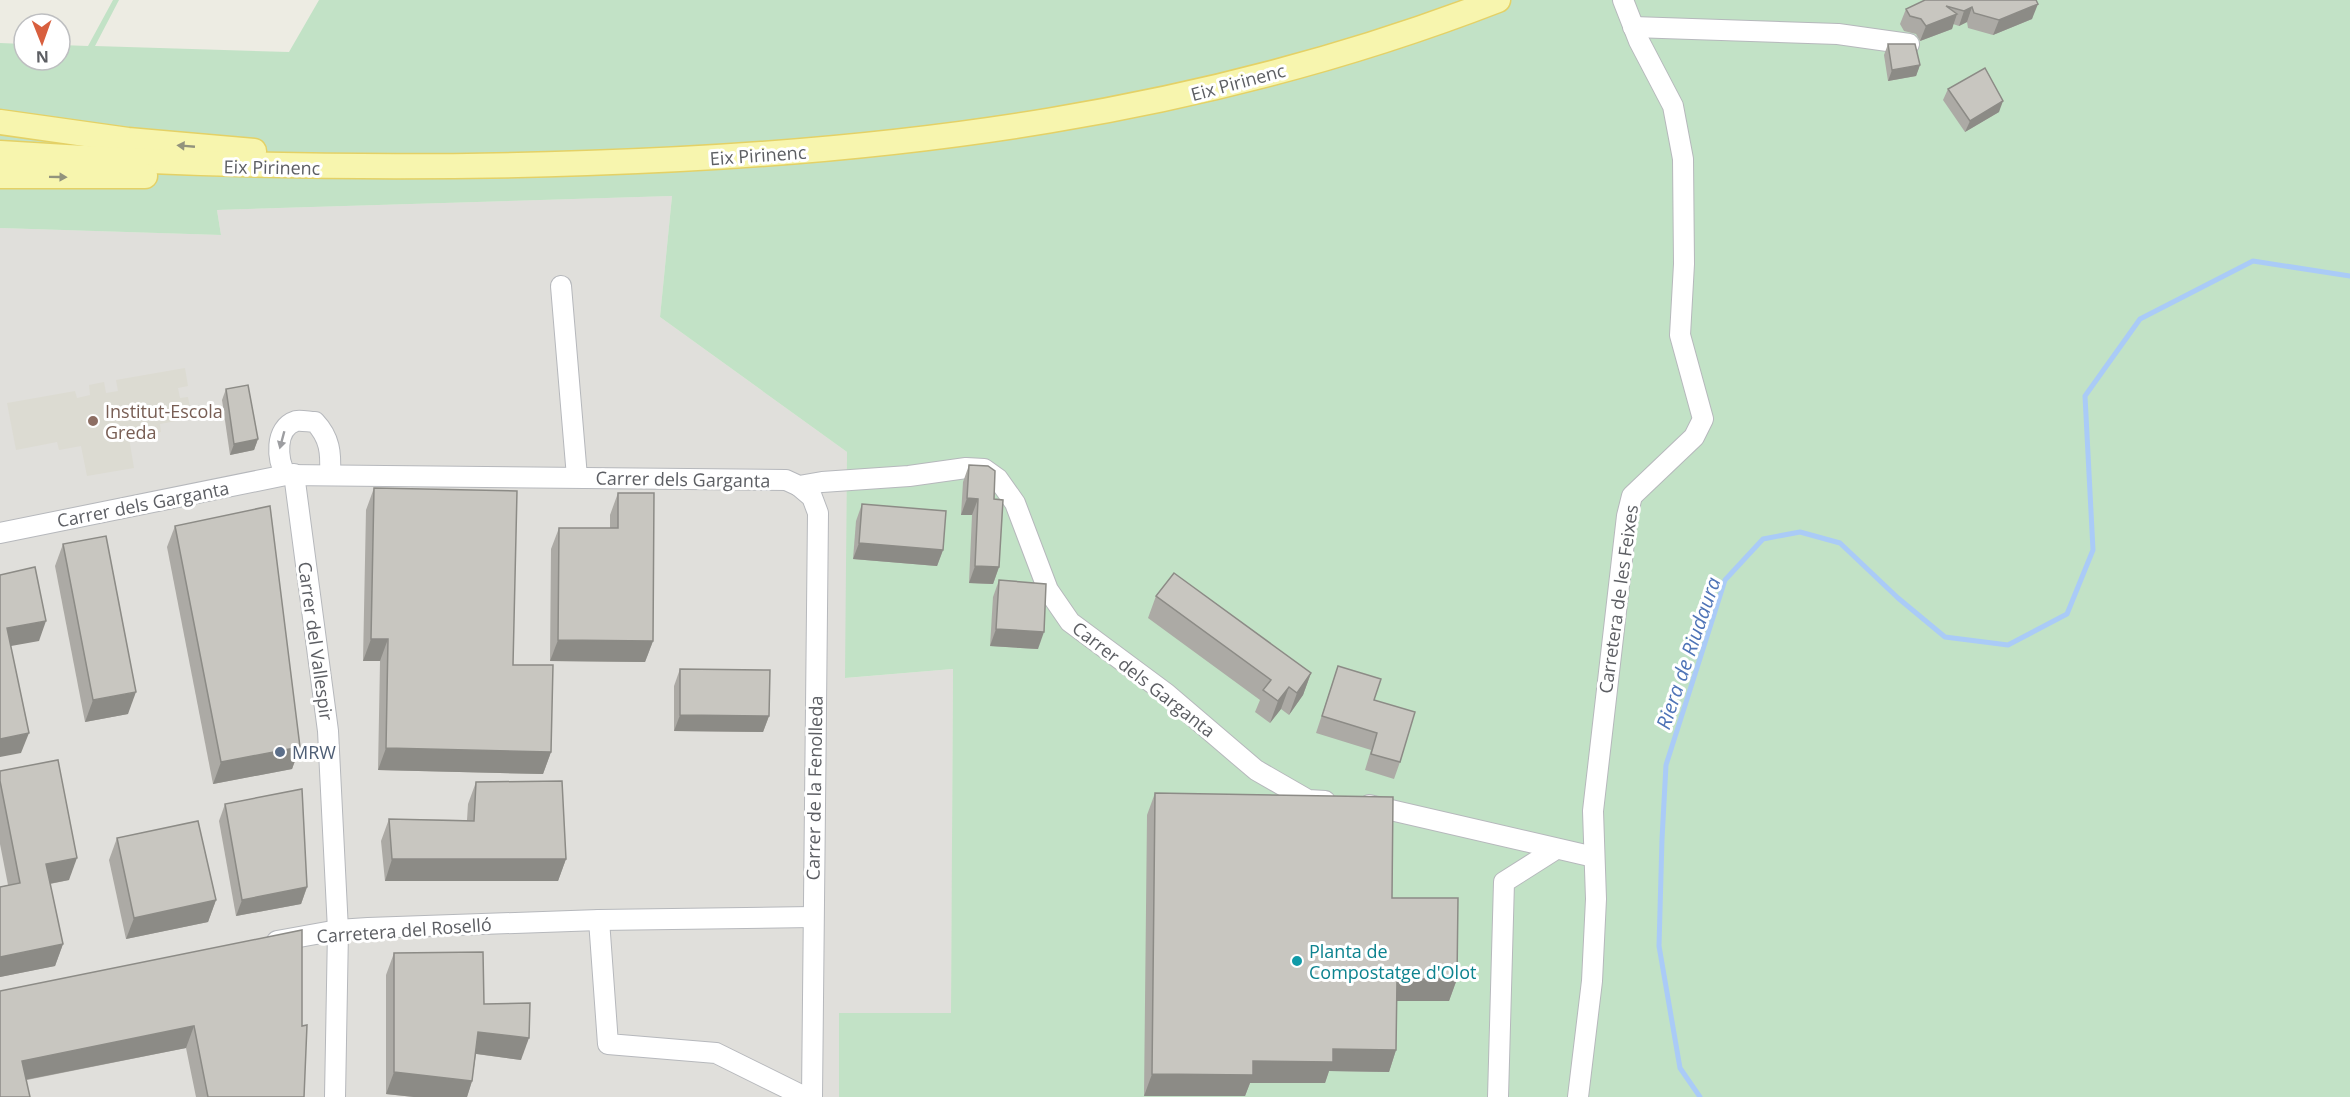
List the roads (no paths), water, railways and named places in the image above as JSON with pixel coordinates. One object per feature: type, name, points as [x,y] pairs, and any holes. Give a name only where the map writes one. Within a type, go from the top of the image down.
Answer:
[{"type":"main road","name":"Eix Pirinenc","points":[[0,153],[246,166],[454,167],[775,154],[933,139],[1083,117],[1237,83],[1339,54],[1498,0]]},
{"type":"main road","points":[[0,122],[128,141],[232,150],[358,155],[454,167]]},
{"type":"main road","points":[[0,176],[192,175],[246,166]]},
{"type":"street","name":"Carretera de les Feixes","points":[[1578,1097],[1592,981],[1596,899],[1593,811],[1630,503],[1632,496],[1694,437],[1702,419],[1680,335],[1684,264],[1683,159],[1672,106],[1633,27],[1623,0]]},
{"type":"street","points":[[1633,27],[1838,34],[1909,44]]},
{"type":"street","points":[[561,286],[577,477]]},
{"type":"street","points":[[290,475],[280,465],[279,447],[285,429],[297,421],[315,422],[326,433],[331,451],[330,473]]},
{"type":"street","name":"Carrer dels Garganta","points":[[0,533],[290,475],[330,473],[786,480],[799,486],[822,482],[909,476],[966,468],[984,469],[998,479],[1015,503],[1048,590],[1070,622],[1167,694],[1256,770],[1308,800],[1383,806],[1594,857]]},
{"type":"street","name":"Carrer del Vallespir","points":[[290,475],[328,731],[338,930],[335,1097]]},
{"type":"street","name":"Carrer de la Fenolleda","points":[[799,486],[813,497],[818,513],[812,1097]]},
{"type":"street","points":[[1498,1097],[1504,882],[1556,849]]},
{"type":"street","name":"Carretera del Roselló","points":[[255,945],[338,930],[599,920],[813,917]]},
{"type":"street","points":[[599,920],[608,1044],[716,1053],[805,1097]]},
{"type":"waterway","name":"Riera de Riudaura","points":[[1700,1097],[1680,1068],[1659,946],[1662,839],[1666,765],[1725,580],[1763,539],[1800,532],[1840,543],[1898,598],[1945,637],[2008,645],[2067,614],[2093,550],[2085,396],[2140,319],[2253,261],[2350,276]]},
{"type":"place","name":"Institut-Escola Greda","points":[[93,421]]},
{"type":"place","name":"MRW","points":[[280,752]]},
{"type":"place","name":"Planta de Compostatge d'Olot","points":[[1297,961]]}]
